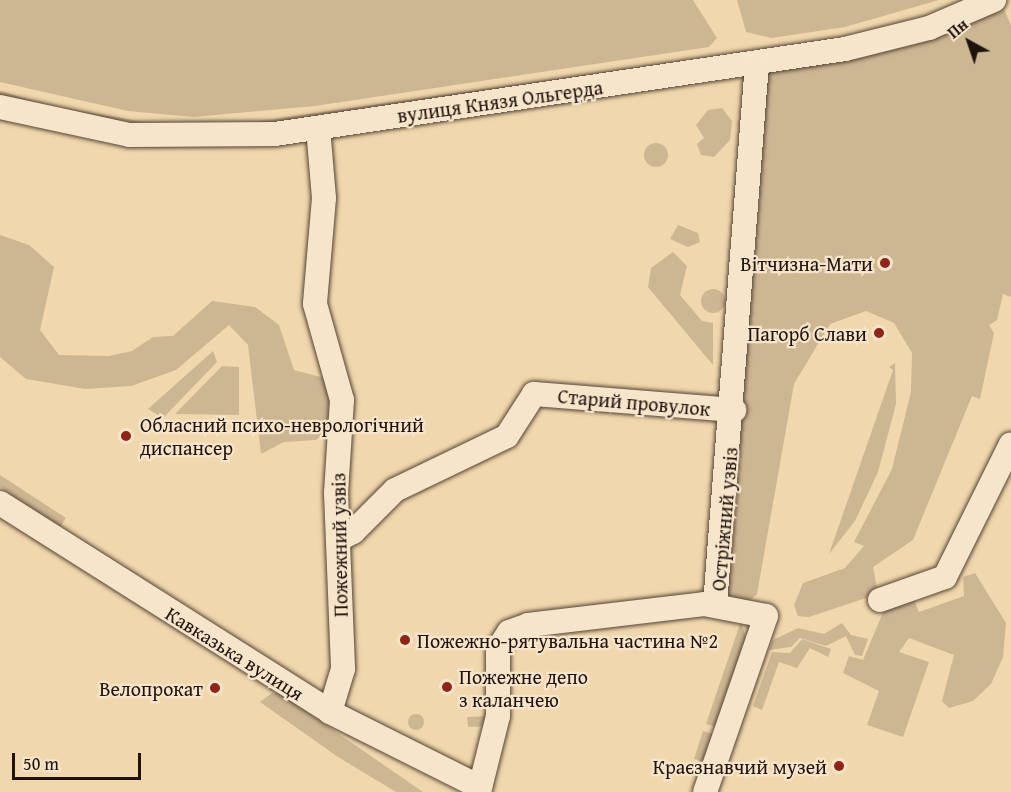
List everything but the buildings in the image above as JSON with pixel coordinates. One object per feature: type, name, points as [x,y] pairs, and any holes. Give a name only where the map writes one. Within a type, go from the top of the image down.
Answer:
[{"type":"street","name":"вулиця Князя Ольгерда","points":[[0,107],[69,125],[175,138],[318,129],[757,63],[903,36],[994,0]]},
{"type":"street","name":"Остріжний узвіз","points":[[479,789],[498,716],[498,649],[509,632],[540,623],[716,605],[734,410],[757,63]]},
{"type":"street","name":"Пожежний узвіз","points":[[318,129],[324,198],[315,304],[342,388],[338,540],[339,690],[330,712]]},
{"type":"street","name":"Старий провулок","points":[[338,540],[353,532],[394,490],[507,436],[534,394],[734,410]]},
{"type":"street","points":[[880,600],[945,577],[1011,444]]},
{"type":"street","name":"Кавказька вулиця","points":[[0,503],[330,712],[479,789]]},
{"type":"street","points":[[705,792],[766,616],[716,605]]},
{"type":"shaded area","points":[[0,0],[693,0],[717,38],[709,47],[315,106],[194,117],[128,111],[0,82]]},
{"type":"shaded area","points":[[737,0],[939,0],[845,27],[772,38],[746,32]]},
{"type":"shaded area","points":[[1003,7],[1011,25],[1011,297],[1003,294],[997,320],[989,325],[994,333],[980,399],[972,396],[913,540],[873,567],[878,594],[809,617],[798,616],[794,605],[803,583],[845,568],[864,546],[854,542],[892,469],[911,392],[912,353],[894,323],[866,311],[830,324],[794,384],[757,594],[749,601],[733,598],[726,593],[759,204],[765,70]]},
{"type":"shaded area","points":[[709,57],[701,63],[260,128],[93,122],[0,98],[0,91],[54,107],[146,122],[254,122]]},
{"type":"shaded area","points":[[722,108],[732,121],[730,140],[714,157],[701,155],[697,144],[704,138],[696,125],[708,110]]},
{"type":"shaded area","points":[[656,143],[664,147],[668,155],[664,163],[656,167],[648,163],[644,155],[648,147]]},
{"type":"shaded area","points":[[678,225],[698,233],[700,242],[688,247],[670,239]]},
{"type":"shaded area","points":[[0,235],[29,245],[54,267],[40,330],[59,355],[109,356],[132,351],[153,337],[173,336],[212,301],[255,307],[279,325],[294,370],[324,378],[331,392],[329,430],[316,440],[284,442],[261,454],[248,345],[229,325],[176,370],[131,386],[85,389],[26,379],[0,357]]},
{"type":"shaded area","points":[[673,252],[687,266],[680,295],[702,321],[713,323],[713,365],[648,287],[651,268]]},
{"type":"shaded area","points":[[713,289],[721,293],[725,301],[721,309],[713,313],[705,309],[701,301],[705,293]]},
{"type":"shaded area","points":[[213,351],[217,362],[163,418],[148,409]]},
{"type":"shaded area","points":[[895,363],[896,404],[878,472],[855,521],[829,554],[893,370],[889,367]]},
{"type":"shaded area","points":[[222,366],[239,367],[239,415],[175,414]]},
{"type":"shaded area","points":[[0,475],[66,518],[60,527],[0,487]]},
{"type":"shaded area","points":[[975,573],[1006,623],[1003,657],[991,684],[973,701],[949,708],[942,701],[954,655],[909,638],[899,652],[929,662],[903,737],[867,725],[879,691],[843,673],[849,656],[863,660],[887,603],[912,595],[919,612],[964,596],[963,577]]},
{"type":"shaded area","points":[[741,621],[746,638],[716,727],[706,724]]},
{"type":"shaded area","points":[[842,623],[851,635],[868,639],[862,656],[855,655],[846,636],[826,646],[800,638],[791,647],[769,650],[773,640],[798,628],[824,634]]},
{"type":"shaded area","points":[[802,639],[831,649],[828,657],[810,648],[797,668],[779,662],[762,710],[753,706],[772,652],[790,653]]},
{"type":"shaded area","points":[[272,693],[281,694],[423,792],[396,792],[338,757],[260,702]]},
{"type":"shaded area","points":[[413,714],[419,714],[424,722],[422,728],[413,730],[408,725],[408,719]]},
{"type":"shaded area","points":[[488,716],[488,726],[468,727],[467,717]]},
{"type":"shaded area","points":[[703,731],[713,734],[704,762],[694,759]]},
{"type":"place","name":"Вітчизна-Мати","points":[[885,263]]},
{"type":"place","name":"Пагорб Слави","points":[[879,333]]},
{"type":"place","name":"Обласний психо-неврологічний диспансер","points":[[126,436]]},
{"type":"place","name":"Пожежно-рятувальна частина №2","points":[[405,640]]},
{"type":"place","name":"Пожежне депо з каланчею","points":[[447,687]]},
{"type":"place","name":"Велопрокат","points":[[215,688]]},
{"type":"place","name":"Краєзнавчий музей","points":[[839,766]]}]
